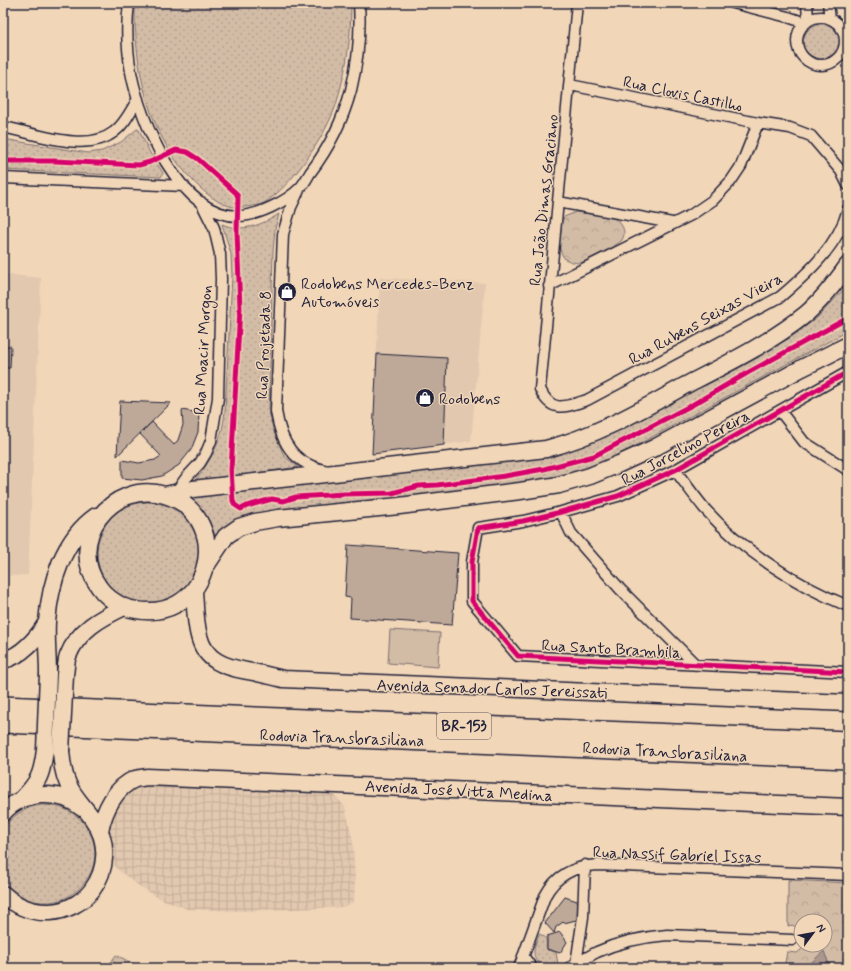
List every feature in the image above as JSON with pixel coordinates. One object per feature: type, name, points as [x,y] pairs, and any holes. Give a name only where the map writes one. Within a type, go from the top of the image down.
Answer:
[{"type":"highway","name":"Rodovia Transbrasiliana","points":[[3,706],[848,741]]},
{"type":"highway","name":"Rodovia Transbrasiliana","points":[[3,722],[848,759]]},
{"type":"main road","points":[[22,800],[32,789],[41,774],[44,750],[48,674],[47,622],[58,569],[70,543],[86,523],[118,500],[134,494],[149,492],[170,493],[336,472],[546,450],[570,443],[622,420],[761,345],[808,313],[836,283],[848,265]]},
{"type":"main road","points":[[103,512],[96,521],[88,542],[89,565],[92,576],[98,586],[114,602],[124,607],[137,611],[149,612],[162,610],[174,606],[185,599],[194,590],[206,566],[226,536],[239,527],[255,522],[278,518],[399,506],[520,491],[559,485],[590,476],[654,448],[802,368],[848,345]]},
{"type":"main road","points":[[170,493],[176,500],[187,507],[199,522],[206,540],[206,566]]},
{"type":"main road","name":"Avenida Senador Carlos Jereissati","points":[[194,590],[196,621],[199,637],[206,651],[212,658],[222,665],[234,669],[283,679],[848,703]]},
{"type":"main road","points":[[3,894],[12,902],[21,907],[42,912],[63,910],[82,900],[97,883],[104,863],[104,852],[100,831],[95,821],[68,784],[63,770],[61,751],[65,674],[68,656],[76,641],[84,631],[107,615],[124,607]]},
{"type":"main road","points":[[3,660],[8,659],[19,652],[40,633],[47,622]]},
{"type":"main road","name":"Avenida José Vitta Medina","points":[[100,831],[106,810],[118,793],[134,780],[147,777],[848,807]]},
{"type":"main road","points":[[3,813],[13,804],[41,795],[62,797],[71,801],[88,813]]},
{"type":"street","points":[[129,3],[127,41],[131,73],[147,125],[159,150],[184,186],[201,202],[209,208],[223,214],[238,216],[266,210],[300,188],[332,141],[344,114],[356,65],[360,36],[359,3]]},
{"type":"street","name":"Rua João Dimas Graciano","points":[[544,399],[540,389],[577,3]]},
{"type":"street","points":[[733,3],[807,22]]},
{"type":"street","points":[[807,3],[807,22]]},
{"type":"street","points":[[828,3],[833,21],[844,34],[846,46],[841,55],[831,63],[819,65],[803,56],[800,51],[798,39],[799,33],[807,22],[815,18],[822,17],[833,21],[848,24]]},
{"type":"street","points":[[788,17],[799,33]]},
{"type":"street","name":"Rua Clovis Castilho","points":[[570,85],[758,123],[790,128],[811,136],[841,171],[848,186]]},
{"type":"street","points":[[3,127],[64,140],[91,142],[104,139],[115,132],[128,116],[138,99]]},
{"type":"street","points":[[549,286],[672,223],[691,215],[713,200],[731,181],[741,166],[758,123]]},
{"type":"street","points":[[3,178],[184,186]]},
{"type":"street","name":"Rua Projetada 8","points":[[300,188],[290,207],[283,234],[276,410],[279,427],[284,441],[299,460],[319,469],[336,472]]},
{"type":"street","name":"Rua Moacir Morgon","points":[[170,493],[200,463],[206,453],[211,441],[218,398],[221,279],[220,254],[214,228],[201,202]]},
{"type":"street","points":[[558,202],[672,223]]},
{"type":"street","name":"Rua Rubens Seixas Vieira","points":[[544,399],[552,405],[563,407],[587,400],[780,297],[802,278],[830,246],[846,219],[848,209]]},
{"type":"street","name":"Rua Jorcelino Pereira","points":[[478,528],[561,512],[618,496],[675,470],[848,372]]},
{"type":"street","points":[[780,411],[804,442],[848,470]]},
{"type":"street","points":[[675,470],[706,509],[740,542],[756,555],[795,579],[848,606]]},
{"type":"street","points":[[561,512],[571,533],[620,589],[696,665]]},
{"type":"street","name":"Rua Santo Brambila","points":[[478,528],[472,562],[472,600],[518,656],[848,672]]},
{"type":"street","name":"Rua Nassif Gabriel Issas","points":[[519,968],[545,896],[550,887],[565,874],[585,866],[598,865],[848,875]]},
{"type":"street","points":[[573,966],[583,917],[585,866]]},
{"type":"street","points":[[573,966],[595,953],[608,948],[667,935],[792,940]]},
{"type":"street","points":[[523,956],[532,968]]},
{"type":"shaded area","points":[[3,274],[41,278],[28,575],[9,576],[8,643],[3,645]]},
{"type":"shaded area","name":"Rodobens","points":[[380,278],[485,283],[471,441],[372,454]]},
{"type":"shaded area","points":[[147,783],[333,793],[345,807],[353,841],[355,881],[354,902],[343,907],[240,911],[187,909],[159,898],[139,886],[117,869],[112,862],[106,827],[109,816],[128,791]]},
{"type":"green space","points":[[135,3],[351,3],[350,36],[347,58],[335,108],[329,122],[314,148],[295,174],[285,186],[264,203],[254,206],[237,207],[229,206],[218,201],[196,184],[166,145],[155,123],[141,76],[135,28]]},
{"type":"green space","points":[[818,24],[826,24],[833,27],[838,32],[841,43],[838,54],[833,59],[826,62],[818,62],[811,59],[806,54],[803,47],[803,39],[806,32],[811,27]]},
{"type":"green space","points":[[137,129],[139,130],[150,153],[163,173],[161,177],[3,170],[3,139],[88,153],[102,151],[121,142]]},
{"type":"green space","points":[[576,212],[613,218],[619,222],[623,228],[623,238],[613,246],[580,263],[565,259],[560,249],[558,238],[560,227],[564,217]]},
{"type":"green space","points":[[279,214],[275,229],[273,251],[269,411],[273,429],[284,456],[298,467],[194,482],[216,447],[222,431],[225,412],[232,276],[231,254],[222,224],[229,227],[244,228],[259,224]]},
{"type":"green space","points":[[848,285],[848,331],[615,457],[585,468],[545,479],[476,489],[310,508],[239,519],[227,527],[217,539],[209,521],[191,496],[469,466],[535,456],[705,380],[790,338],[818,317]]},
{"type":"green space","points":[[148,502],[158,503],[177,510],[191,524],[198,543],[198,563],[191,582],[177,596],[158,603],[148,604],[138,603],[119,596],[105,582],[98,563],[97,553],[98,543],[105,524],[119,510],[138,503]]},
{"type":"green space","points":[[390,630],[440,633],[438,667],[388,663]]},
{"type":"green space","points":[[40,805],[59,807],[71,812],[85,825],[93,841],[95,857],[91,873],[82,886],[69,896],[54,901],[37,901],[20,895],[6,883],[2,874],[3,829],[19,813]]},
{"type":"green space","points":[[788,880],[848,883],[848,968],[784,968],[787,952],[833,953],[833,913],[793,913],[793,925],[788,926]]},
{"type":"green space","points":[[540,934],[546,938],[547,950],[556,952],[558,965],[546,966],[542,965],[536,960],[534,950]]},
{"type":"green space","points":[[116,955],[142,968],[107,968]]},
{"type":"water","points":[[822,953],[825,953],[828,962],[832,966],[829,968],[805,968]]},
{"type":"building","points":[[848,101],[848,113],[842,107]]},
{"type":"building","points":[[3,338],[6,338],[6,346],[11,346],[10,368],[3,368]]},
{"type":"building","points":[[377,354],[447,358],[444,445],[372,454]]},
{"type":"building","points":[[120,401],[171,403],[117,456]]},
{"type":"building","points":[[182,410],[199,413],[198,432],[191,450],[179,465],[162,476],[142,480],[122,478],[122,460],[139,463],[155,460],[161,456],[140,434],[152,422],[174,445],[178,440],[183,425]]},
{"type":"building","points":[[348,545],[458,553],[452,625],[350,618],[351,598],[345,597]]},
{"type":"building","points":[[565,897],[580,902],[580,919],[563,922],[556,927],[554,933],[545,923]]},
{"type":"building","points":[[560,932],[567,942],[560,953],[547,949],[547,936]]},
{"type":"cycle path","points":[[3,161],[55,161],[139,165],[150,162],[176,150],[187,152],[198,159],[236,193],[238,197],[237,232],[240,308],[231,470],[233,501],[235,505],[241,509],[272,499],[283,501],[296,497],[392,493],[419,486],[505,476],[544,469],[594,456],[692,405],[848,318]]},
{"type":"cycle path","points":[[848,372],[675,470],[618,496],[523,521],[478,528],[472,562],[472,601],[518,656],[848,672]]},
{"type":"place","name":"Rodobens Mercedes-Benz Automóveis","points":[[287,292]]},
{"type":"place","name":"Rodobens","points":[[425,398]]}]
